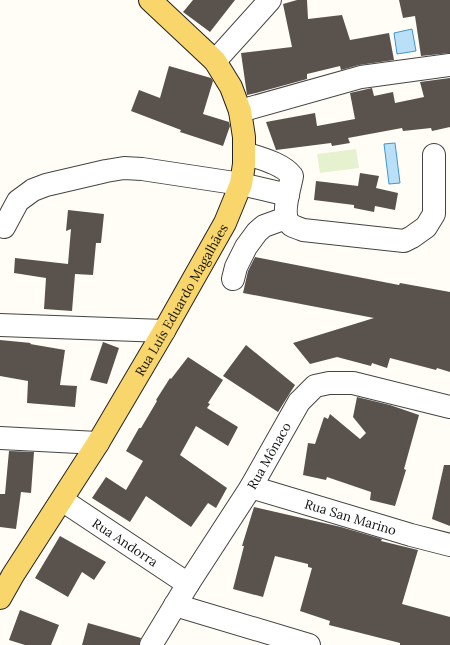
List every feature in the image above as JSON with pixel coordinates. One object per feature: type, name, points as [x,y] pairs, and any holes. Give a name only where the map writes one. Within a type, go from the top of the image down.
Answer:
[{"type":"main road","name":"Rua Luís Eduardo Magalhães","points":[[1,594],[98,443],[164,331],[225,223],[241,184],[244,164],[244,110],[215,61],[150,0]]},
{"type":"street","points":[[215,61],[270,0]]},
{"type":"street","points":[[244,110],[361,77],[450,65]]},
{"type":"street","points":[[244,154],[266,160],[287,170],[292,176],[286,206],[286,218],[290,225],[303,230],[404,241],[426,227],[434,214],[434,155]]},
{"type":"street","points":[[4,227],[18,201],[33,190],[46,185],[124,168],[142,169],[241,184],[288,195]]},
{"type":"street","points":[[233,279],[236,267],[246,247],[257,232],[264,226],[286,218]]},
{"type":"street","points":[[0,325],[164,331]]},
{"type":"street","name":"Rua Mônaco","points":[[151,645],[188,584],[251,487],[300,402],[315,386],[330,383],[353,383],[450,407]]},
{"type":"street","points":[[0,438],[98,443]]},
{"type":"street","name":"Rua San Marino","points":[[251,487],[410,535],[450,545]]},
{"type":"street","name":"Rua Andorra","points":[[62,500],[188,584]]},
{"type":"street","points":[[175,605],[309,645]]},
{"type":"green space","points":[[356,149],[359,168],[320,173],[317,154]]},
{"type":"water","points":[[412,29],[416,51],[397,54],[394,33]]},
{"type":"water","points":[[395,143],[400,183],[389,184],[384,144]]},
{"type":"building","points":[[193,0],[235,0],[210,32],[183,12]]},
{"type":"building","points":[[297,0],[307,0],[308,19],[342,15],[350,40],[389,33],[394,60],[359,65],[341,70],[340,66],[307,74],[307,79],[247,95],[241,53],[292,47],[283,4]]},
{"type":"building","points":[[399,0],[450,0],[450,53],[421,56],[415,16],[403,18]]},
{"type":"building","points":[[169,66],[211,78],[213,81],[203,114],[229,122],[230,126],[223,146],[180,132],[181,130],[131,111],[139,90],[160,98]]},
{"type":"building","points":[[450,78],[450,127],[432,131],[431,128],[403,131],[402,128],[348,138],[350,143],[332,146],[331,143],[276,150],[266,122],[315,113],[317,126],[355,119],[350,93],[372,88],[374,96],[393,92],[395,103],[424,97],[420,82]]},
{"type":"building","points":[[360,173],[379,176],[376,188],[398,193],[395,210],[375,206],[374,212],[354,208],[354,205],[314,200],[316,181],[358,186]]},
{"type":"building","points":[[68,210],[104,214],[101,243],[96,243],[93,275],[75,274],[72,311],[44,309],[46,278],[14,273],[15,258],[68,264],[71,229],[66,231]]},
{"type":"building","points":[[255,257],[399,285],[400,283],[450,292],[450,372],[437,368],[436,370],[390,358],[387,368],[372,363],[371,366],[337,357],[310,364],[293,343],[374,318],[243,293],[248,271]]},
{"type":"building","points":[[0,340],[31,343],[30,344],[65,350],[60,385],[77,386],[75,407],[27,403],[28,381],[0,376]]},
{"type":"building","points":[[103,342],[119,348],[107,384],[90,380]]},
{"type":"building","points":[[246,345],[295,385],[278,412],[223,376]]},
{"type":"building","points":[[188,357],[223,380],[208,403],[210,404],[207,408],[238,427],[228,446],[196,426],[180,455],[227,488],[216,508],[208,503],[191,527],[146,496],[130,522],[92,498],[106,477],[126,490],[143,461],[126,451],[170,378],[171,379]]},
{"type":"building","points":[[357,397],[390,405],[419,415],[404,469],[406,470],[395,506],[370,500],[371,492],[327,477],[326,480],[303,475],[308,443],[315,444],[324,417],[328,419],[330,414],[360,439],[366,433],[353,417]]},
{"type":"building","points":[[9,451],[34,452],[31,493],[21,492],[16,529],[0,527],[0,494],[5,494]]},
{"type":"building","points":[[444,465],[450,465],[450,526],[432,519]]},
{"type":"building","points":[[254,507],[341,527],[382,539],[381,541],[418,550],[402,604],[450,617],[450,645],[400,645],[400,643],[329,625],[330,621],[300,611],[312,568],[308,567],[308,564],[275,556],[263,597],[233,589],[244,546],[242,546]]},
{"type":"building","points":[[60,536],[106,562],[94,580],[82,572],[68,597],[35,578]]},
{"type":"building","points":[[20,610],[59,625],[51,645],[25,645],[9,640]]},
{"type":"building","points":[[88,623],[141,638],[139,645],[82,645]]}]
